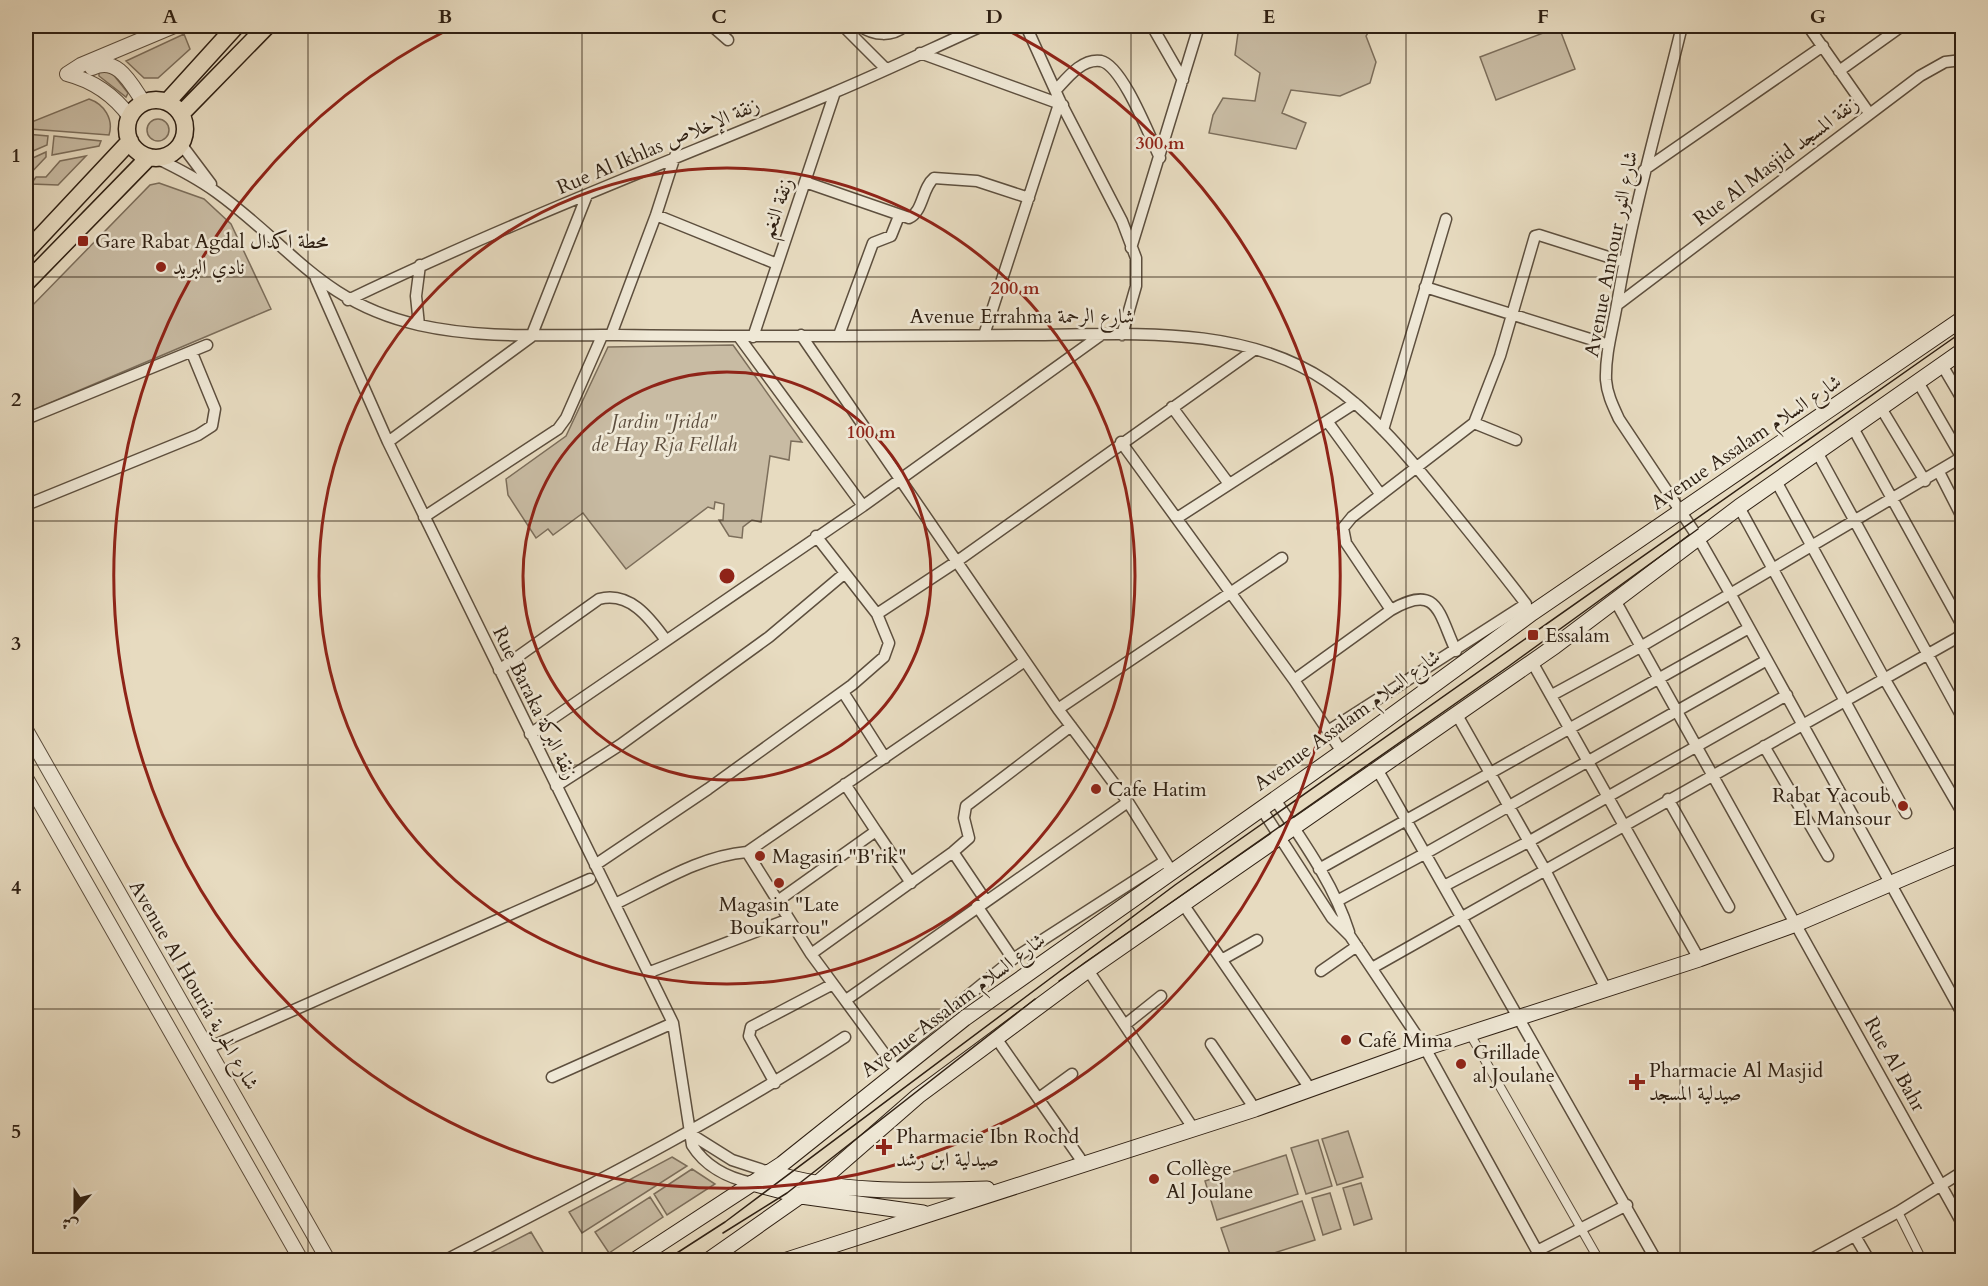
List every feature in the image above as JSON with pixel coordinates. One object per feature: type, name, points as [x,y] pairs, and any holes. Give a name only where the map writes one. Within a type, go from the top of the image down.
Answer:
[{"type":"main road","points":[[167,102],[236,26]]},
{"type":"main road","points":[[182,114],[267,26]]},
{"type":"main road","points":[[156,100],[167,102],[182,114],[185,129],[181,144],[168,155],[153,157],[136,149],[130,141],[128,131],[130,117],[144,103],[156,100]]},
{"type":"main road","points":[[26,252],[130,141]]},
{"type":"main road","points":[[26,283],[153,157]]},
{"type":"main road","name":"Avenue Assalam شارع السلام","points":[[635,1260],[769,1172],[893,1066],[965,1018],[1168,866],[1261,808],[1342,752],[1529,609],[1680,513],[1962,319]]},
{"type":"main road","points":[[709,1260],[817,1184],[882,1125],[1088,970],[1532,662],[1616,602],[1739,507],[1962,351]]},
{"type":"main road","points":[[788,1260],[1254,1109],[1425,1048],[1699,959],[1796,924],[1962,852]]},
{"type":"main road","points":[[769,1172],[817,1184],[884,1191],[1005,1189]]},
{"type":"main road","points":[[752,1184],[801,1196],[928,1214]]},
{"type":"street","points":[[67,74],[174,26]]},
{"type":"street","points":[[712,26],[728,40]]},
{"type":"street","points":[[843,26],[885,68]]},
{"type":"street","points":[[860,26],[876,33],[889,34],[905,26]]},
{"type":"street","name":"Rue Al Ikhlas زنقة الإخلاص","points":[[348,300],[420,265],[675,156],[835,92],[982,26]]},
{"type":"street","points":[[1026,26],[1061,105],[1122,220],[1136,258],[1136,286],[1122,335]]},
{"type":"street","points":[[1152,26],[1183,80]]},
{"type":"street","points":[[1131,248],[1199,26]]},
{"type":"street","name":"Avenue Annour شارع النور","points":[[1682,26],[1644,170],[1624,262],[1608,345],[1606,380],[1609,399],[1619,419],[1699,539],[1731,594],[1962,1013]]},
{"type":"street","points":[[1808,26],[1869,113]]},
{"type":"street","points":[[1839,70],[1902,26]]},
{"type":"street","points":[[1644,170],[1823,46]]},
{"type":"street","points":[[920,53],[1061,105]]},
{"type":"street","name":"Rue Al Masjid زنقة المسجد","points":[[1617,304],[1869,113],[1934,67],[1962,60]]},
{"type":"street","points":[[1056,90],[1086,63],[1101,61],[1114,69],[1160,158]]},
{"type":"street","points":[[67,74],[78,74],[100,64],[112,64],[122,73],[144,103]]},
{"type":"street","points":[[67,74],[98,86],[114,98],[130,117]]},
{"type":"street","name":"زنقة النغم","points":[[753,337],[835,92]]},
{"type":"street","points":[[984,336],[1061,105]]},
{"type":"street","name":"Avenue Errahma شارع الرحمة","points":[[181,144],[219,194],[315,278],[348,300],[381,314],[419,325],[489,336],[531,337],[739,338],[801,335],[1185,337],[1279,357],[1307,370],[1355,402],[1383,430],[1417,467],[1529,609]]},
{"type":"street","points":[[424,517],[558,429],[566,418],[607,336],[656,215],[675,156]]},
{"type":"street","name":"Avenue Errahma شارع الرحمة","points":[[153,157],[219,194]]},
{"type":"street","points":[[805,182],[899,216],[913,218],[934,178],[977,181],[1029,198]]},
{"type":"street","points":[[388,442],[531,337],[587,195]]},
{"type":"street","points":[[656,215],[777,264]]},
{"type":"street","points":[[839,335],[873,243],[891,236],[899,216]]},
{"type":"street","points":[[1383,430],[1446,219]]},
{"type":"street","points":[[1391,610],[1346,543],[1342,531],[1352,517],[1474,423],[1488,392],[1537,235],[1624,262]]},
{"type":"street","points":[[419,325],[416,296],[420,265]]},
{"type":"street","name":"Rue Baraka زنقة البركة","points":[[315,278],[424,517],[650,972],[673,1023],[689,1133],[695,1150],[720,1172],[752,1184]]},
{"type":"street","points":[[1425,287],[1608,345]]},
{"type":"street","points":[[747,852],[811,954],[893,1066],[1013,959],[1168,866],[1128,802],[1058,710],[956,562],[901,477],[801,335]]},
{"type":"street","points":[[530,734],[665,639],[863,506],[1101,335]]},
{"type":"street","points":[[739,338],[863,506]]},
{"type":"street","points":[[26,419],[207,345]]},
{"type":"street","points":[[877,614],[956,562],[1121,442],[1254,350]]},
{"type":"street","points":[[26,505],[198,435],[212,426],[215,409],[192,353]]},
{"type":"street","points":[[1942,365],[1962,399]]},
{"type":"street","points":[[1552,695],[1642,646],[1962,458],[1918,382]]},
{"type":"street","points":[[1177,518],[1355,402]]},
{"type":"street","points":[[1172,406],[1229,484]]},
{"type":"street","points":[[1881,408],[1925,481]]},
{"type":"street","points":[[1327,421],[1381,495]]},
{"type":"street","points":[[1474,423],[1516,440]]},
{"type":"street","points":[[1853,428],[1962,625]]},
{"type":"street","points":[[1121,442],[1228,593],[1294,680],[1342,752]]},
{"type":"street","points":[[1817,452],[1962,717]]},
{"type":"street","points":[[1939,472],[1962,517]]},
{"type":"street","points":[[1776,481],[1884,678],[1962,812]]},
{"type":"street","points":[[1739,507],[1906,813]]},
{"type":"street","points":[[595,865],[708,789],[843,692],[875,667],[888,651],[886,632],[877,614],[816,536]]},
{"type":"street","points":[[1058,710],[1282,558]]},
{"type":"street","points":[[556,786],[620,745],[769,638],[845,573]]},
{"type":"street","points":[[499,670],[599,598],[620,597],[633,604],[653,622],[665,639]]},
{"type":"street","points":[[1294,680],[1391,610],[1410,599],[1420,598],[1430,602],[1436,608],[1456,651]]},
{"type":"street","name":"Rue Al Bahr","points":[[1616,602],[1714,773],[1962,1223]]},
{"type":"street","points":[[1329,731],[1456,651],[1529,609]]},
{"type":"street","points":[[1319,869],[1749,628]]},
{"type":"street","points":[[1372,968],[1460,920],[1623,824],[1962,635]]},
{"type":"street","points":[[1337,900],[1426,853],[1767,660]]},
{"type":"street","points":[[615,904],[704,862],[732,853],[747,852],[1025,662]]},
{"type":"street","points":[[1532,662],[1699,959]]},
{"type":"street","points":[[843,692],[885,758]]},
{"type":"street","points":[[1444,886],[1528,842],[1787,695]]},
{"type":"street","points":[[1457,715],[1545,870],[1606,989]]},
{"type":"street","points":[[811,954],[953,852],[969,838],[964,812],[971,802],[1071,726]]},
{"type":"street","name":"Avenue Al Houria شارع الحرية","points":[[26,730],[328,1260]]},
{"type":"street","points":[[1764,746],[1828,856]]},
{"type":"street","points":[[1377,770],[1426,853],[1460,920],[1627,1205],[1656,1260]]},
{"type":"street","points":[[26,778],[301,1260]]},
{"type":"street","points":[[845,784],[911,882]]},
{"type":"street","points":[[1274,798],[1337,900],[1350,936]]},
{"type":"street","points":[[1668,799],[1729,907]]},
{"type":"street","points":[[846,1000],[1128,802]]},
{"type":"street","points":[[1261,808],[1332,918],[1350,936],[1425,1048],[1539,1256],[1627,1205]]},
{"type":"street","points":[[779,900],[876,831]]},
{"type":"street","points":[[953,852],[1013,959]]},
{"type":"street","points":[[208,1048],[590,879]]},
{"type":"street","points":[[1183,904],[1311,1090]]},
{"type":"street","points":[[650,972],[789,919]]},
{"type":"street","points":[[1223,959],[1257,940]]},
{"type":"street","points":[[1321,971],[1357,946]]},
{"type":"street","points":[[1088,970],[1193,1128]]},
{"type":"street","points":[[775,1083],[749,1036],[751,1027],[833,984]]},
{"type":"street","points":[[1126,1024],[1161,996]]},
{"type":"street","points":[[552,1077],[673,1023]]},
{"type":"street","points":[[1470,1034],[1599,1260]]},
{"type":"street","points":[[446,1260],[689,1133],[775,1083],[845,1037]]},
{"type":"street","points":[[996,1038],[1084,1164]]},
{"type":"street","points":[[1211,1044],[1254,1109]]},
{"type":"street","points":[[1039,1098],[1072,1074]]},
{"type":"street","points":[[689,1133],[732,1160],[769,1172]]},
{"type":"street","points":[[1815,1259],[1898,1212],[1962,1172]]},
{"type":"street","points":[[1898,1212],[1923,1260]]},
{"type":"street","points":[[1856,1236],[1869,1260]]},
{"type":"green space","points":[[1239,26],[1372,26],[1366,36],[1376,62],[1370,83],[1340,96],[1291,90],[1282,113],[1306,123],[1296,149],[1209,133],[1213,115],[1223,98],[1255,101],[1260,73],[1235,55]]},
{"type":"green space","points":[[1559,27],[1575,69],[1496,100],[1480,57]]},
{"type":"green space","points":[[184,34],[190,49],[158,78],[144,78],[126,61]]},
{"type":"green space","points":[[108,68],[128,93],[126,97],[99,76],[99,71]]},
{"type":"green space","points":[[89,99],[99,104],[109,118],[109,135],[30,129],[28,126],[29,123]]},
{"type":"green space","points":[[154,119],[162,119],[169,126],[169,134],[162,141],[154,141],[147,134],[147,126]]},
{"type":"green space","points":[[26,134],[48,136],[47,145],[26,154]]},
{"type":"green space","points":[[54,136],[101,141],[99,146],[52,155]]},
{"type":"green space","points":[[46,152],[46,157],[26,178],[26,161]]},
{"type":"green space","points":[[86,156],[58,185],[31,184],[36,177],[46,177],[60,161]]},
{"type":"green space","name":"نادي البريد","points":[[159,183],[204,199],[231,224],[271,309],[26,413],[26,312],[150,185]]},
{"type":"green space","name":"Jardin \"Jrida\" de Hay Rja Fellah","points":[[733,345],[802,442],[791,441],[789,460],[770,456],[761,522],[752,520],[743,527],[742,538],[729,536],[719,520],[723,520],[724,504],[715,502],[714,509],[708,507],[626,569],[583,513],[553,535],[548,529],[536,538],[508,495],[506,479],[566,436],[608,347]]},
{"type":"green space","points":[[1348,1131],[1363,1177],[1337,1185],[1322,1139]]},
{"type":"green space","points":[[1318,1140],[1332,1186],[1306,1194],[1291,1148]]},
{"type":"green space","points":[[1286,1155],[1298,1194],[1217,1220],[1205,1181]]},
{"type":"green space","points":[[672,1157],[687,1166],[582,1233],[569,1212]]},
{"type":"green space","points":[[692,1169],[715,1184],[667,1215],[654,1194]]},
{"type":"green space","points":[[1361,1183],[1372,1219],[1354,1225],[1343,1188]]},
{"type":"green space","points":[[1330,1193],[1341,1229],[1323,1235],[1312,1198]]},
{"type":"green space","points":[[650,1197],[663,1217],[609,1253],[595,1232]]},
{"type":"green space","points":[[1302,1201],[1315,1240],[1252,1260],[1232,1260],[1221,1228]]},
{"type":"green space","points":[[531,1232],[546,1257],[540,1260],[497,1260],[492,1252]]},
{"type":"tram line","points":[[666,1260],[725,1222],[1175,885],[1962,332]]},
{"type":"tram line","points":[[1059,981],[1509,666],[1698,529]]},
{"type":"tram line","points":[[723,1233],[787,1193],[1035,999]]},
{"type":"place","name":"Gare Rabat Agdal محطة اكدال","points":[[83,241]]},
{"type":"place","name":"نادي البريد","points":[[161,267]]},
{"type":"place","name":"Essalam","points":[[1533,635]]},
{"type":"place","name":"Cafe Hatim","points":[[1096,789]]},
{"type":"place","name":"Rabat Yacoub El Mansour","points":[[1903,806]]},
{"type":"place","name":"Magasin \"B'rik\"","points":[[760,856]]},
{"type":"place","name":"Magasin \"Late Boukarrou\"","points":[[779,883]]},
{"type":"place","name":"Café Mima","points":[[1346,1040]]},
{"type":"place","name":"Grillade al Joulane","points":[[1461,1064]]},
{"type":"place","name":"Pharmacie Al Masjid صيدلية المسجد","points":[[1637,1082]]},
{"type":"place","name":"Pharmacie Ibn Rochd صيدلية ابن رشد","points":[[884,1147]]},
{"type":"place","name":"Collège Al Joulane","points":[[1154,1179]]}]
